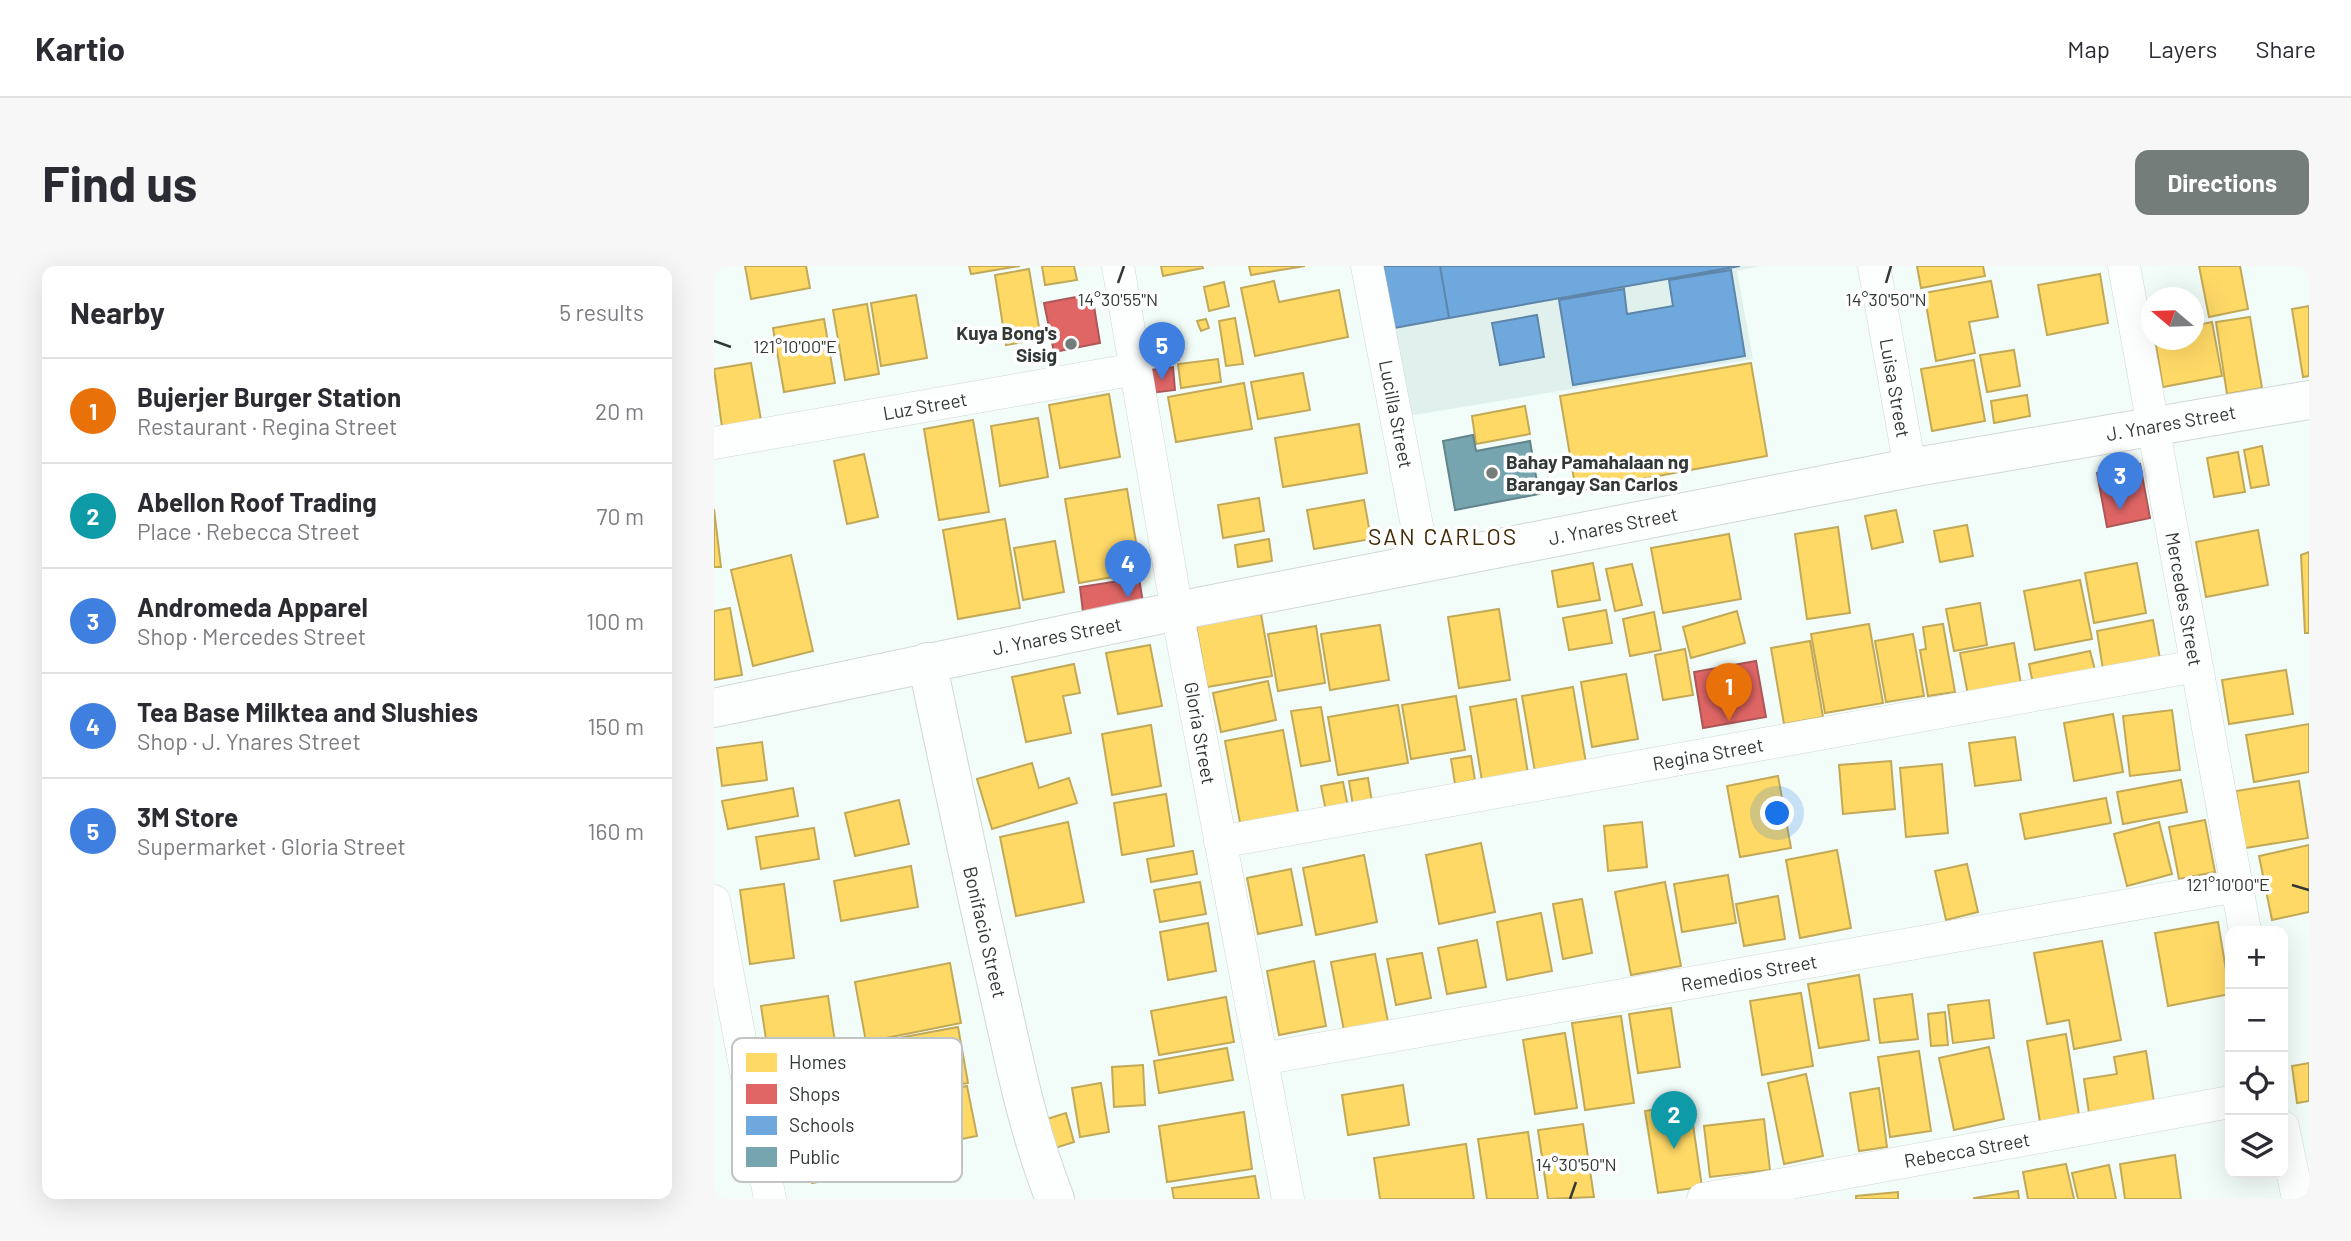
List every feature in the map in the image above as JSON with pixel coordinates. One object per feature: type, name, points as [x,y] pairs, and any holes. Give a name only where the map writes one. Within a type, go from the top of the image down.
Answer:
[{"type":"street","name":"Gloria Street","points":[[1118,266],[1177,611],[1288,1199]]},
{"type":"street","name":"Lucilla Street","points":[[1367,266],[1424,562]]},
{"type":"street","name":"Luisa Street","points":[[1874,266],[1910,468]]},
{"type":"street","name":"Mercedes Street","points":[[2124,266],[2244,926]]},
{"type":"street","name":"Luz Street","points":[[714,443],[1136,369]]},
{"type":"street","name":"J. Ynares Street","points":[[714,708],[1177,611],[1910,468],[2309,400]]},
{"type":"street","name":"Bonifacio Street","points":[[927,662],[1012,1052],[1042,1166],[1055,1199]]},
{"type":"street","name":"Regina Street","points":[[1220,842],[2196,666]]},
{"type":"street","name":"Remedios Street","points":[[1262,1059],[2237,886]]},
{"type":"street","points":[[714,901],[740,1038]]},
{"type":"street","name":"Rebecca Street","points":[[1703,1199],[2225,1103]]},
{"type":"street","points":[[2288,1151],[2298,1199]]},
{"type":"shaded area","points":[[1380,266],[1761,266],[1737,271],[1753,359],[1408,416]]},
{"type":"building: Homes","points":[[745,266],[806,266],[810,288],[751,299]]},
{"type":"building: Homes","points":[[969,266],[1020,266],[971,274]]},
{"type":"building: Homes","points":[[1042,266],[1074,266],[1077,280],[1045,285]]},
{"type":"building: Homes","points":[[1161,266],[1202,266],[1203,268],[1163,276]]},
{"type":"building: Homes","points":[[1249,266],[1305,266],[1251,275]]},
{"type":"building: Homes","points":[[1917,266],[1983,266],[1985,276],[1921,288]]},
{"type":"building: Homes","points":[[2199,266],[2240,266],[2248,309],[2209,317]]},
{"type":"building: Homes","points":[[1029,269],[1041,339],[1006,345],[995,275]]},
{"type":"building: Homes","points":[[2100,274],[2108,323],[2047,335],[2038,285]]},
{"type":"building: Homes","points":[[1274,281],[1279,302],[1339,290],[1348,337],[1255,356],[1241,288]]},
{"type":"building: Homes","points":[[1991,281],[1998,317],[1969,322],[1975,353],[1936,361],[1924,293]]},
{"type":"building: Homes","points":[[1224,282],[1229,306],[1209,311],[1204,287]]},
{"type":"building: Homes","points":[[916,295],[927,358],[881,366],[871,303]]},
{"type":"building: Homes","points":[[867,304],[879,374],[845,380],[833,310]]},
{"type":"building: Homes","points":[[2309,306],[2309,376],[2303,377],[2292,309]]},
{"type":"building: Homes","points":[[2250,317],[2262,388],[2227,394],[2216,322]]},
{"type":"building: Homes","points":[[1235,318],[1243,364],[1226,366],[1219,321]]},
{"type":"building: Homes","points":[[824,319],[835,383],[784,392],[773,328]]},
{"type":"building: Homes","points":[[1206,319],[1209,328],[1201,331],[1197,321]]},
{"type":"building: Homes","points":[[2212,322],[2222,376],[2163,387],[2157,350],[2204,350],[2204,324]]},
{"type":"building: Homes","points":[[1175,340],[1179,360],[1156,364],[1152,345]]},
{"type":"building: Homes","points":[[2014,350],[2020,386],[1987,392],[1980,355]]},
{"type":"building: Homes","points":[[1218,359],[1221,382],[1181,388],[1178,364]]},
{"type":"building: Homes","points":[[1974,360],[1985,421],[1932,431],[1921,369]]},
{"type":"building: Homes","points":[[751,363],[761,420],[722,427],[714,369]]},
{"type":"building: Homes","points":[[1751,363],[1767,456],[1576,491],[1560,396]]},
{"type":"building: Homes","points":[[1303,373],[1310,410],[1258,419],[1251,382]]},
{"type":"building: Homes","points":[[1244,383],[1252,429],[1176,442],[1168,397]]},
{"type":"building: Homes","points":[[1109,394],[1120,457],[1060,468],[1049,405]]},
{"type":"building: Homes","points":[[2027,395],[2030,416],[1994,423],[1991,401]]},
{"type":"building: Homes","points":[[1525,406],[1530,434],[1476,444],[1472,416]]},
{"type":"building: Homes","points":[[1038,418],[1048,477],[1000,486],[991,426]]},
{"type":"building: Homes","points":[[973,420],[989,512],[939,520],[924,429]]},
{"type":"building: Homes","points":[[1359,424],[1367,473],[1283,487],[1275,438]]},
{"type":"building: Homes","points":[[2262,446],[2269,485],[2251,488],[2244,450]]},
{"type":"building: Homes","points":[[2238,452],[2245,492],[2214,497],[2207,458]]},
{"type":"building: Homes","points":[[864,454],[878,517],[847,524],[834,461]]},
{"type":"building: Homes","points":[[1127,489],[1141,572],[1079,583],[1065,499]]},
{"type":"building: Homes","points":[[1259,498],[1264,531],[1223,538],[1218,505]]},
{"type":"building: Homes","points":[[1364,500],[1371,539],[1314,549],[1307,510]]},
{"type":"building: Homes","points":[[714,509],[721,567],[714,567]]},
{"type":"building: Homes","points":[[1896,510],[1903,542],[1872,549],[1865,516]]},
{"type":"building: Homes","points":[[1005,519],[1020,608],[958,619],[943,530]]},
{"type":"building: Homes","points":[[1967,525],[1973,556],[1940,562],[1934,531]]},
{"type":"building: Homes","points":[[1838,527],[1850,613],[1807,619],[1795,534]]},
{"type":"building: Homes","points":[[2258,530],[2268,585],[2206,597],[2196,542]]},
{"type":"building: Homes","points":[[1729,534],[1741,599],[1663,613],[1651,548]]},
{"type":"building: Homes","points":[[1269,539],[1272,561],[1238,567],[1235,545]]},
{"type":"building: Homes","points":[[1055,541],[1064,592],[1023,600],[1014,548]]},
{"type":"building: Homes","points":[[2309,552],[2309,633],[2305,633],[2301,555]]},
{"type":"building: Homes","points":[[791,555],[813,651],[753,666],[731,570]]},
{"type":"building: Homes","points":[[1593,563],[1600,600],[1558,607],[1552,571]]},
{"type":"building: Homes","points":[[2137,563],[2146,613],[2094,623],[2085,573]]},
{"type":"building: Homes","points":[[1632,564],[1642,605],[1615,611],[1606,569]]},
{"type":"building: Homes","points":[[2080,580],[2092,639],[2035,650],[2024,591]]},
{"type":"building: Homes","points":[[1980,603],[1987,645],[1954,651],[1946,609]]},
{"type":"building: Homes","points":[[730,608],[742,675],[714,680],[714,611]]},
{"type":"building: Homes","points":[[1499,609],[1510,680],[1459,688],[1448,617]]},
{"type":"building: Homes","points":[[1606,610],[1612,643],[1569,650],[1563,618]]},
{"type":"building: Homes","points":[[1737,611],[1745,643],[1691,658],[1683,627]]},
{"type":"building: Homes","points":[[1654,612],[1661,650],[1630,656],[1623,619]]},
{"type":"building: Homes","points":[[1261,614],[1272,676],[1207,687],[1196,625]]},
{"type":"building: Homes","points":[[2153,620],[2160,659],[2103,670],[2097,631]]},
{"type":"building: Homes","points":[[1869,624],[1883,703],[1825,713],[1811,634]]},
{"type":"building: Homes","points":[[1943,624],[1955,692],[1928,696],[1920,650],[1926,649],[1923,627]]},
{"type":"building: Homes","points":[[1380,625],[1389,680],[1330,690],[1321,634]]},
{"type":"building: Homes","points":[[1316,626],[1325,683],[1278,691],[1268,634]]},
{"type":"building: Homes","points":[[1913,634],[1924,696],[1886,702],[1875,641]]},
{"type":"building: Homes","points":[[1810,641],[1823,717],[1784,724],[1771,648]]},
{"type":"building: Homes","points":[[2014,643],[2021,684],[1968,695],[1960,653]]},
{"type":"building: Homes","points":[[1150,645],[1162,706],[1118,714],[1106,653]]},
{"type":"building: Homes","points":[[1685,649],[1693,695],[1663,700],[1655,655]]},
{"type":"building: Homes","points":[[2090,651],[2095,670],[2033,684],[2029,664]]},
{"type":"building: Homes","points":[[1074,664],[1080,693],[1063,696],[1071,733],[1026,742],[1012,677]]},
{"type":"building: Homes","points":[[2286,670],[2293,714],[2229,724],[2222,680]]},
{"type":"building: Homes","points":[[1626,674],[1638,739],[1592,747],[1581,682]]},
{"type":"building: Homes","points":[[1268,681],[1276,720],[1221,732],[1213,693]]},
{"type":"building: Homes","points":[[1573,687],[1586,763],[1535,772],[1522,696]]},
{"type":"building: Homes","points":[[1456,696],[1465,750],[1411,759],[1402,705]]},
{"type":"building: Homes","points":[[1516,699],[1528,774],[1482,781],[1470,707]]},
{"type":"building: Homes","points":[[1398,705],[1408,763],[1338,775],[1328,717]]},
{"type":"building: Homes","points":[[1321,707],[1330,761],[1301,766],[1291,711]]},
{"type":"building: Homes","points":[[2172,710],[2180,770],[2130,776],[2123,716]]},
{"type":"building: Homes","points":[[2113,714],[2123,772],[2074,781],[2064,723]]},
{"type":"building: Homes","points":[[2309,724],[2309,772],[2254,782],[2246,735]]},
{"type":"building: Homes","points":[[1151,725],[1161,786],[1112,795],[1102,734]]},
{"type":"building: Homes","points":[[1283,730],[1299,818],[1241,828],[1225,741]]},
{"type":"building: Homes","points":[[2015,737],[2021,780],[1975,786],[1969,743]]},
{"type":"building: Homes","points":[[762,742],[767,780],[722,786],[717,748]]},
{"type":"building: Homes","points":[[1471,756],[1475,780],[1455,784],[1451,759]]},
{"type":"building: Homes","points":[[1891,761],[1895,809],[1843,814],[1839,765]]},
{"type":"building: Homes","points":[[1032,763],[1039,788],[1069,778],[1077,803],[992,829],[977,779]]},
{"type":"building: Homes","points":[[1942,764],[1948,833],[1906,837],[1900,768]]},
{"type":"building: Homes","points":[[1778,776],[1791,848],[1740,857],[1727,786]]},
{"type":"building: Homes","points":[[1368,778],[1372,802],[1353,806],[1349,781]]},
{"type":"building: Homes","points":[[2181,780],[2187,812],[2123,824],[2117,792]]},
{"type":"building: Homes","points":[[2299,781],[2308,838],[2245,848],[2236,791]]},
{"type":"building: Homes","points":[[1343,782],[1348,807],[1326,811],[1321,786]]},
{"type":"building: Homes","points":[[793,788],[798,816],[728,829],[722,801]]},
{"type":"building: Homes","points":[[1166,794],[1174,846],[1122,855],[1114,803]]},
{"type":"building: Homes","points":[[2106,798],[2111,823],[2025,839],[2020,814]]},
{"type":"building: Homes","points":[[899,800],[909,844],[855,856],[845,813]]},
{"type":"building: Homes","points":[[2205,820],[2215,872],[2179,879],[2169,827]]},
{"type":"building: Homes","points":[[1068,822],[1084,902],[1016,916],[1000,837]]},
{"type":"building: Homes","points":[[1642,822],[1647,867],[1608,871],[1604,826]]},
{"type":"building: Homes","points":[[2159,822],[2172,874],[2127,886],[2114,834]]},
{"type":"building: Homes","points":[[814,828],[819,859],[761,869],[756,837]]},
{"type":"building: Homes","points":[[1481,843],[1495,912],[1439,924],[1426,855]]},
{"type":"building: Homes","points":[[2309,845],[2309,912],[2272,920],[2259,856]]},
{"type":"building: Homes","points":[[1837,850],[1851,928],[1800,938],[1786,860]]},
{"type":"building: Homes","points":[[1193,851],[1197,874],[1151,882],[1147,859]]},
{"type":"building: Homes","points":[[1364,855],[1377,922],[1316,935],[1303,868]]},
{"type":"building: Homes","points":[[1967,864],[1978,912],[1946,920],[1935,871]]},
{"type":"building: Homes","points":[[911,866],[918,907],[841,921],[834,881]]},
{"type":"building: Homes","points":[[1291,869],[1302,925],[1258,934],[1247,878]]},
{"type":"building: Homes","points":[[1728,875],[1736,923],[1682,932],[1674,884]]},
{"type":"building: Homes","points":[[1200,882],[1206,914],[1160,922],[1154,890]]},
{"type":"building: Homes","points":[[1665,882],[1681,966],[1631,975],[1615,892]]},
{"type":"building: Homes","points":[[784,884],[794,958],[750,964],[740,890]]},
{"type":"building: Homes","points":[[1778,896],[1785,939],[1744,946],[1736,904]]},
{"type":"building: Homes","points":[[1582,899],[1592,953],[1563,959],[1553,904]]},
{"type":"building: Homes","points":[[1541,913],[1552,971],[1507,980],[1497,922]]},
{"type":"building: Homes","points":[[2218,922],[2225,964],[2225,995],[2168,1006],[2155,933]]},
{"type":"building: Homes","points":[[1208,923],[1216,971],[1168,980],[1160,932]]},
{"type":"building: Homes","points":[[1477,940],[1486,987],[1447,994],[1438,948]]},
{"type":"building: Homes","points":[[2102,941],[2121,1040],[2074,1049],[2069,1020],[2047,1024],[2034,953]]},
{"type":"building: Homes","points":[[1422,953],[1431,998],[1396,1005],[1387,959]]},
{"type":"building: Homes","points":[[1375,954],[1388,1022],[1344,1031],[1331,962]]},
{"type":"building: Homes","points":[[1314,961],[1326,1026],[1279,1035],[1267,971]]},
{"type":"building: Homes","points":[[950,963],[961,1023],[886,1038],[865,1038],[855,982]]},
{"type":"building: Homes","points":[[1859,975],[1869,1040],[1819,1048],[1808,984]]},
{"type":"building: Homes","points":[[1801,993],[1813,1066],[1762,1075],[1750,1001]]},
{"type":"building: Homes","points":[[1912,994],[1918,1039],[1880,1043],[1874,999]]},
{"type":"building: Homes","points":[[828,996],[834,1038],[766,1038],[761,1006]]},
{"type":"building: Homes","points":[[1226,997],[1234,1042],[1159,1055],[1151,1011]]},
{"type":"building: Homes","points":[[1989,1000],[1994,1038],[1953,1043],[1948,1005]]},
{"type":"building: Homes","points":[[1671,1008],[1680,1067],[1638,1073],[1629,1014]]},
{"type":"building: Homes","points":[[1945,1012],[1948,1045],[1931,1046],[1928,1014]]},
{"type":"building: Homes","points":[[1621,1016],[1634,1103],[1585,1110],[1572,1023]]},
{"type":"building: Homes","points":[[958,1027],[960,1038],[899,1038]]},
{"type":"building: Homes","points":[[1565,1033],[1577,1108],[1535,1114],[1523,1040]]},
{"type":"building: Homes","points":[[2066,1034],[2079,1115],[2040,1122],[2027,1041]]},
{"type":"building: Homes","points":[[1989,1047],[2004,1119],[1954,1130],[1939,1058]]},
{"type":"building: Homes","points":[[1227,1048],[1233,1080],[1159,1093],[1154,1061]]},
{"type":"building: Homes","points":[[962,1049],[968,1083],[962,1084]]},
{"type":"building: Homes","points":[[1919,1051],[1931,1131],[1890,1137],[1878,1057]]},
{"type":"building: Homes","points":[[2146,1051],[2154,1102],[2089,1113],[2084,1079],[2117,1074],[2114,1057]]},
{"type":"building: Homes","points":[[2309,1063],[2309,1101],[2297,1103],[2292,1066]]},
{"type":"building: Homes","points":[[1143,1065],[1145,1105],[1114,1107],[1112,1067]]},
{"type":"building: Homes","points":[[1806,1074],[1823,1156],[1784,1164],[1768,1083]]},
{"type":"building: Homes","points":[[1101,1083],[1109,1132],[1080,1137],[1072,1088]]},
{"type":"building: Homes","points":[[1403,1085],[1409,1125],[1348,1135],[1342,1095]]},
{"type":"building: Homes","points":[[967,1086],[977,1136],[962,1139],[962,1087]]},
{"type":"building: Homes","points":[[1879,1088],[1887,1147],[1859,1151],[1850,1093]]},
{"type":"building: Homes","points":[[1690,1104],[1702,1187],[1658,1193],[1645,1111]]},
{"type":"building: Homes","points":[[1244,1112],[1252,1169],[1167,1182],[1159,1126]]},
{"type":"building: Homes","points":[[1066,1113],[1074,1142],[1055,1148],[1047,1119]]},
{"type":"building: Homes","points":[[1764,1119],[1770,1170],[1710,1177],[1704,1126]]},
{"type":"building: Homes","points":[[1583,1124],[1594,1197],[1548,1199],[1538,1130]]},
{"type":"building: Homes","points":[[1528,1132],[1538,1199],[1487,1199],[1478,1139]]},
{"type":"building: Homes","points":[[1466,1144],[1474,1199],[1380,1199],[1374,1158]]},
{"type":"building: Homes","points":[[2175,1155],[2181,1199],[2125,1199],[2120,1164]]},
{"type":"building: Homes","points":[[2066,1164],[2074,1199],[2028,1199],[2023,1172]]},
{"type":"building: Homes","points":[[2109,1165],[2116,1199],[2078,1199],[2072,1173]]},
{"type":"building: Homes","points":[[1255,1176],[1259,1199],[1174,1199],[1172,1188]]},
{"type":"building: Homes","points":[[2018,1191],[2019,1199],[1974,1199],[1974,1198]]},
{"type":"building: Homes","points":[[1898,1192],[1898,1199],[1856,1199],[1856,1196]]},
{"type":"building: Shops","points":[[1092,294],[1100,343],[1054,352],[1044,303]]},
{"type":"building: Shops","points":[[1173,367],[1175,390],[1151,393],[1149,370]]},
{"type":"building: Shops","points":[[2140,464],[2150,518],[2107,527],[2097,473]]},
{"type":"building: Shops","points":[[1139,578],[1143,603],[1083,612],[1080,587]]},
{"type":"building: Shops","points":[[1756,661],[1766,717],[1703,728],[1694,672]]},
{"type":"building: Schools","points":[[1383,266],[1440,266],[1449,318],[1394,328]]},
{"type":"building: Schools","points":[[1440,266],[1740,266],[1449,318]]},
{"type":"building: Schools","points":[[1731,270],[1745,356],[1573,385],[1559,300],[1624,289],[1627,314],[1673,306],[1669,280]]},
{"type":"building: Schools","points":[[1537,315],[1544,357],[1500,365],[1492,323]]},
{"type":"building: Public","name":"Bahay Pamahalaan ng Barangay San Carlos","points":[[1473,435],[1476,451],[1530,441],[1539,494],[1455,510],[1443,441]]},
{"type":"place","name":"Kuya Bong's Sisig","points":[[1071,344]]},
{"type":"place","name":"3M Store","points":[[1162,380]]},
{"type":"place","name":"Bahay Pamahalaan ng Barangay San Carlos","points":[[1492,473]]},
{"type":"place","name":"Andromeda Apparel","points":[[2120,510]]},
{"type":"place","name":"Tea Base Milktea and Slushies","points":[[1128,598]]},
{"type":"place","name":"Bujerjer Burger Station","points":[[1729,721]]},
{"type":"place","name":"Abellon Roof Trading","points":[[1674,1149]]},
{"type":"district","name":"SAN CARLOS","points":[[1443,537]]}]
